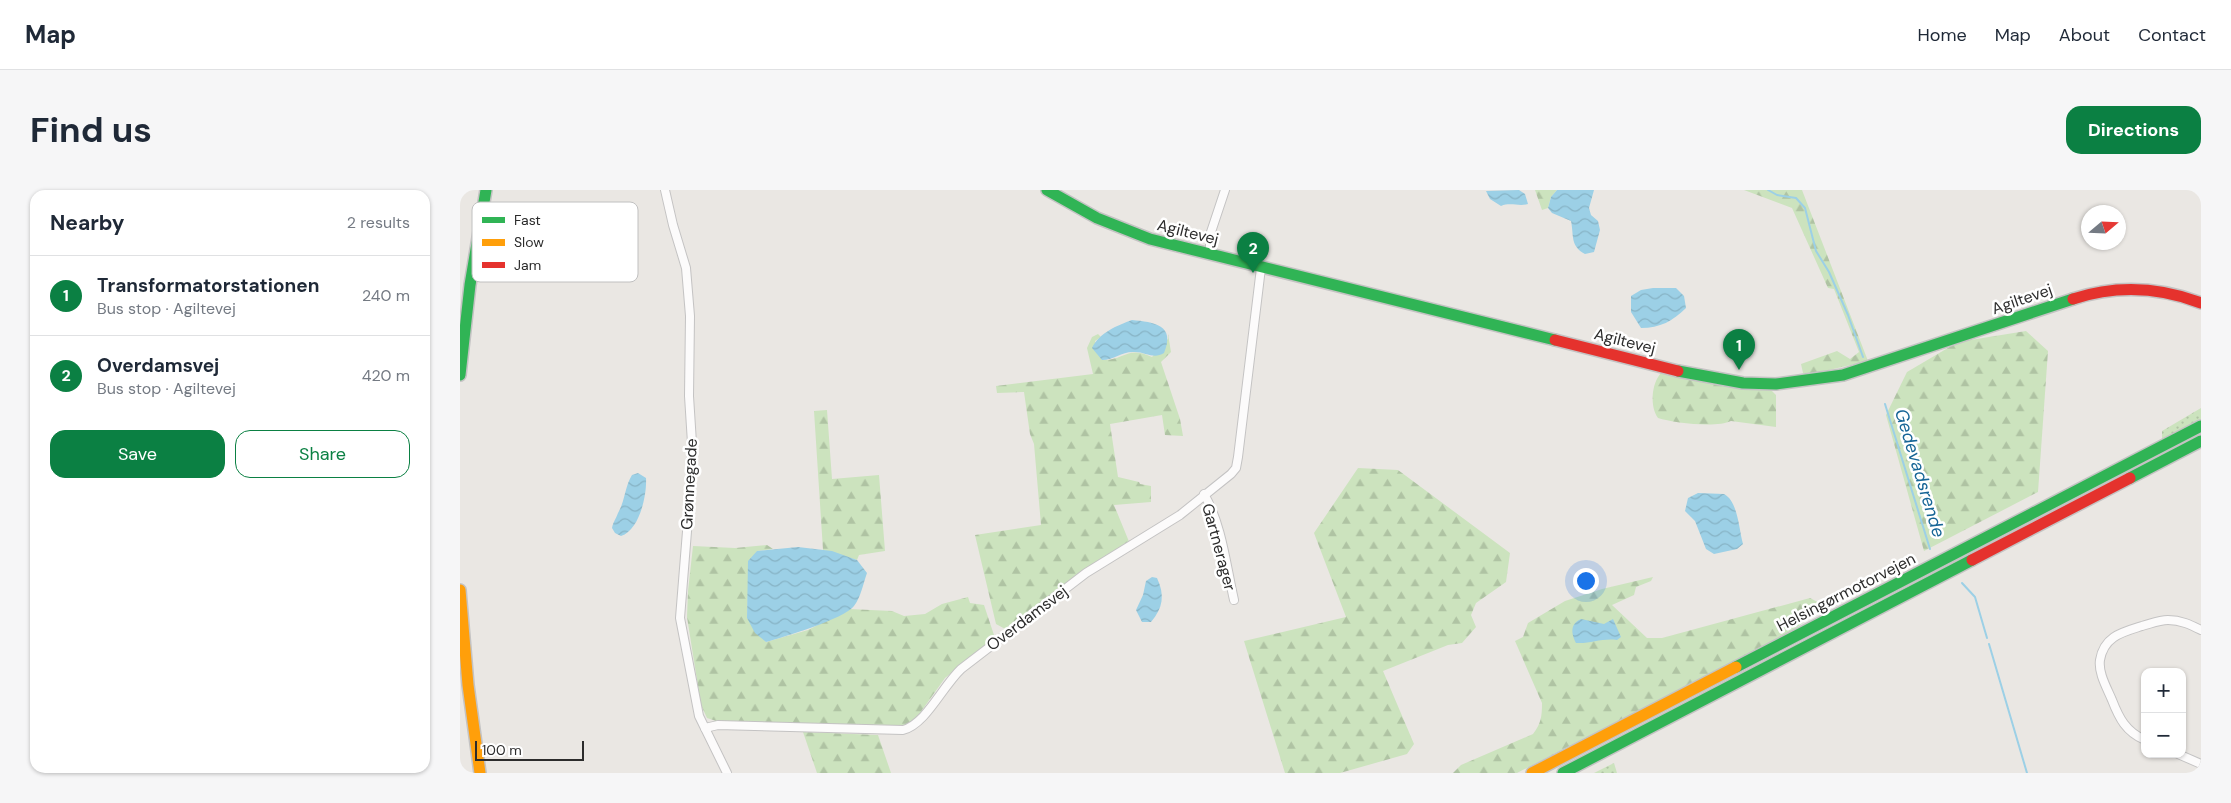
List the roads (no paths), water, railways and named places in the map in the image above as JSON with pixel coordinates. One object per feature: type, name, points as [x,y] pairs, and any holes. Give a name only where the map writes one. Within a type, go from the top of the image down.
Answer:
[{"type":"main road","name":"Agiltevej","points":[[1047,190],[1068,204],[1116,228],[1150,240],[1695,376],[1743,383],[1800,382],[1843,375],[2084,295],[2107,290],[2149,288],[2170,292],[2201,303]]},
{"type":"main road","points":[[460,375],[472,273]]},
{"type":"main road","name":"Helsingørmotorvejen","points":[[1532,773],[2201,426]]},
{"type":"main road","name":"Helsingørmotorvejen","points":[[1564,773],[2201,441]]},
{"type":"main road","points":[[460,590],[467,677],[480,773]]},
{"type":"street","name":"Grønnegade","points":[[665,190],[686,268],[690,316],[691,482],[680,618],[699,716],[725,765],[727,773]]},
{"type":"street","points":[[1210,255],[1210,235],[1225,190]]},
{"type":"street","name":"Overdamsvej","points":[[705,728],[718,725],[903,730],[910,728],[924,716],[949,680],[960,669],[1086,573],[1173,520],[1231,474],[1236,468],[1238,457],[1261,268]]},
{"type":"street","name":"Gartnerager","points":[[1204,494],[1218,528],[1234,600]]},
{"type":"street","points":[[2141,738],[2128,730],[2119,719],[2100,670],[2102,651],[2108,641],[2116,635],[2157,622],[2167,620],[2181,621],[2201,630]]},
{"type":"street","points":[[2186,757],[2201,764]]},
{"type":"water","points":[[1519,190],[1525,194],[1528,204],[1501,206],[1490,199],[1486,191]]},
{"type":"water","points":[[1557,190],[1594,190],[1589,208],[1591,215],[1598,221],[1600,230],[1594,252],[1585,254],[1580,251],[1575,244],[1571,221],[1552,213],[1548,208],[1551,197]]},
{"type":"water","points":[[1676,288],[1684,296],[1686,308],[1666,323],[1654,327],[1641,328],[1631,312],[1631,296],[1641,290]]},
{"type":"water","points":[[1132,320],[1155,324],[1165,331],[1167,344],[1164,353],[1156,356],[1129,352],[1102,360],[1092,348],[1095,343],[1109,330]]},
{"type":"water","points":[[638,473],[646,478],[644,502],[633,527],[621,536],[615,533],[612,526],[630,479],[632,475]]},
{"type":"water","points":[[1698,493],[1724,494],[1729,498],[1735,509],[1743,544],[1737,549],[1714,554],[1706,549],[1695,521],[1685,511],[1688,498]]},
{"type":"water","points":[[798,547],[832,551],[857,560],[867,573],[862,590],[854,606],[839,616],[813,627],[766,642],[755,633],[747,618],[748,561],[757,551]]},
{"type":"water","points":[[1152,577],[1157,578],[1160,584],[1162,596],[1160,606],[1151,622],[1142,622],[1136,610],[1143,595],[1146,581]]},
{"type":"water","points":[[1581,619],[1604,624],[1613,619],[1621,637],[1617,640],[1576,643],[1572,629],[1575,623]]},
{"type":"waterway","name":"Gedevadsrende","points":[[1768,190],[1777,195],[1796,198],[1805,208],[1816,251],[1829,272],[1848,315],[1863,357]]},
{"type":"waterway","name":"Gedevadsrende","points":[[1885,404],[1930,549]]},
{"type":"waterway","name":"Gedevadsrende","points":[[1962,583],[1975,597],[1987,638]]},
{"type":"waterway","name":"Gedevadsrende","points":[[1989,644],[2027,773]]},
{"type":"place","name":"Overdamsvej","points":[[1253,273]]},
{"type":"place","name":"Transformatorstationen","points":[[1739,370]]}]
